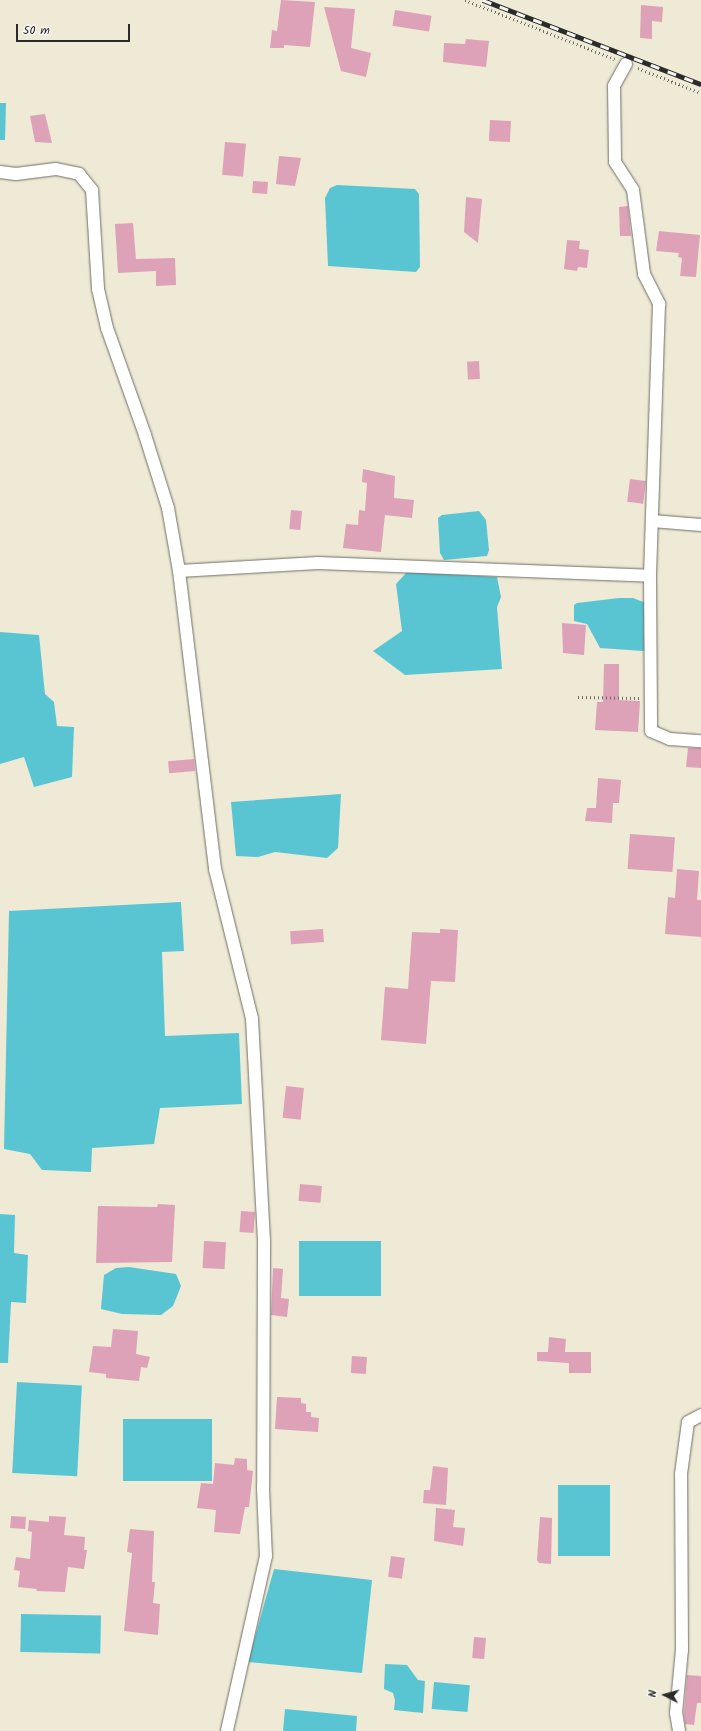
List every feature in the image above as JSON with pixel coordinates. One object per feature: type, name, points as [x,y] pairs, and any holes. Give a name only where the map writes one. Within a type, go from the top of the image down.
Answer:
[{"type":"street","points":[[626,64],[614,86],[615,162],[633,190],[644,274],[658,304],[650,576],[651,731],[670,739],[701,741]]},
{"type":"street","points":[[0,172],[16,174],[64,171],[79,174],[92,190],[98,289],[107,328],[145,435],[168,508],[179,571],[215,869],[252,1019],[264,1243],[263,1488],[266,1556],[227,1731]]},
{"type":"street","points":[[652,521],[701,525]]},
{"type":"street","points":[[179,571],[318,563],[650,576]]},
{"type":"street","points":[[679,1731],[676,1713],[682,1650],[681,1474],[688,1422],[701,1415]]},
{"type":"path","points":[[465,0],[701,93]]},
{"type":"path","points":[[578,697],[651,698]]},
{"type":"water","points":[[0,103],[6,103],[5,140],[0,140]]},
{"type":"water","points":[[337,185],[415,189],[419,194],[420,267],[416,272],[328,266],[325,198],[330,188]]},
{"type":"water","points":[[479,511],[486,520],[489,550],[487,556],[444,560],[440,553],[438,518],[442,515]]},
{"type":"water","points":[[407,572],[497,577],[501,597],[497,607],[502,669],[405,675],[373,651],[402,631],[396,584]]},
{"type":"water","points":[[619,598],[633,598],[646,603],[645,650],[643,651],[600,648],[587,624],[574,621],[574,605],[577,603]]},
{"type":"water","points":[[0,632],[39,635],[45,694],[54,702],[57,726],[74,727],[72,777],[34,787],[24,757],[0,764]]},
{"type":"water","points":[[341,794],[338,848],[327,858],[275,852],[258,857],[236,856],[231,802]]},
{"type":"water","points":[[181,902],[184,951],[162,952],[165,1036],[239,1033],[242,1104],[160,1108],[154,1144],[92,1148],[91,1172],[42,1170],[30,1154],[4,1149],[9,911]]},
{"type":"water","points":[[0,1214],[15,1215],[14,1253],[28,1255],[26,1303],[11,1302],[8,1363],[0,1363]]},
{"type":"water","points":[[299,1241],[381,1241],[381,1296],[299,1296]]},
{"type":"water","points":[[129,1267],[176,1274],[181,1286],[173,1306],[161,1315],[122,1314],[101,1309],[104,1275],[116,1268]]},
{"type":"water","points":[[17,1382],[82,1385],[77,1476],[12,1473]]},
{"type":"water","points":[[123,1419],[212,1419],[212,1481],[123,1481]]},
{"type":"water","points":[[558,1485],[610,1485],[610,1556],[558,1556]]},
{"type":"water","points":[[274,1569],[372,1580],[362,1673],[248,1662]]},
{"type":"water","points":[[21,1614],[101,1615],[100,1653],[20,1652]]},
{"type":"water","points":[[385,1664],[407,1665],[418,1680],[425,1681],[423,1713],[394,1710],[395,1700],[393,1693],[384,1689]]},
{"type":"water","points":[[434,1682],[470,1685],[468,1712],[432,1709]]},
{"type":"water","points":[[285,1709],[357,1716],[356,1731],[283,1731]]},
{"type":"building","points":[[281,0],[315,2],[310,47],[284,45],[284,48],[270,48],[272,30],[277,31]]},
{"type":"building","points":[[641,5],[663,7],[662,22],[652,21],[652,39],[640,38]]},
{"type":"building","points":[[324,7],[355,9],[351,48],[371,53],[366,77],[341,71]]},
{"type":"building","points":[[395,10],[432,16],[429,32],[392,26]]},
{"type":"building","points":[[466,39],[489,41],[486,67],[443,62],[444,43],[465,44]]},
{"type":"building","points":[[45,114],[52,143],[35,142],[30,116]]},
{"type":"building","points":[[490,120],[511,121],[510,142],[489,141]]},
{"type":"building","points":[[225,142],[246,144],[243,177],[222,175]]},
{"type":"building","points":[[279,156],[301,158],[295,186],[276,184]]},
{"type":"building","points":[[253,181],[268,182],[267,194],[252,193]]},
{"type":"building","points":[[466,197],[482,199],[478,243],[464,232]]},
{"type":"building","points":[[628,206],[631,236],[620,236],[619,207]]},
{"type":"building","points":[[133,223],[136,259],[175,258],[176,285],[156,286],[156,271],[118,273],[115,224]]},
{"type":"building","points":[[659,231],[700,235],[696,277],[680,276],[682,258],[678,257],[679,253],[656,251]]},
{"type":"building","points":[[567,240],[580,241],[579,249],[589,250],[587,268],[578,267],[577,271],[564,269]]},
{"type":"building","points":[[479,361],[480,379],[468,380],[467,362]]},
{"type":"building","points":[[363,469],[395,476],[394,498],[414,500],[412,518],[385,515],[381,552],[343,548],[346,524],[358,525],[359,510],[365,511],[367,483],[362,482]]},
{"type":"building","points":[[630,479],[646,481],[643,504],[627,502]]},
{"type":"building","points":[[291,510],[302,511],[300,530],[289,529]]},
{"type":"building","points":[[562,623],[586,625],[584,655],[563,653]]},
{"type":"building","points":[[604,664],[619,664],[619,700],[640,701],[638,732],[595,730],[597,702],[603,702]]},
{"type":"building","points":[[688,748],[701,748],[701,768],[686,767]]},
{"type":"building","points":[[194,759],[195,771],[169,773],[168,761]]},
{"type":"building","points":[[598,778],[621,780],[619,803],[613,803],[612,823],[585,821],[587,808],[596,808]]},
{"type":"building","points":[[630,834],[675,837],[672,872],[628,869]]},
{"type":"building","points":[[677,869],[699,871],[697,900],[701,900],[701,937],[665,934],[668,897],[675,898]]},
{"type":"building","points":[[323,929],[324,942],[291,944],[290,931]]},
{"type":"building","points":[[440,929],[458,930],[455,982],[431,981],[426,1044],[381,1040],[385,987],[408,989],[412,932],[440,933]]},
{"type":"building","points":[[286,1086],[304,1088],[301,1120],[283,1118]]},
{"type":"building","points":[[300,1184],[322,1186],[320,1203],[299,1201]]},
{"type":"building","points":[[158,1204],[175,1205],[172,1262],[96,1263],[98,1206],[157,1207]]},
{"type":"building","points":[[241,1211],[255,1212],[254,1233],[240,1232]]},
{"type":"building","points":[[204,1241],[226,1242],[225,1269],[203,1268]]},
{"type":"building","points":[[273,1268],[283,1269],[281,1298],[289,1299],[287,1317],[271,1315]]},
{"type":"building","points":[[113,1329],[138,1331],[136,1354],[150,1357],[147,1368],[141,1367],[139,1381],[106,1378],[106,1374],[89,1372],[93,1346],[111,1347]]},
{"type":"building","points":[[549,1337],[566,1339],[565,1352],[591,1352],[591,1373],[569,1373],[569,1363],[537,1361],[537,1352],[548,1352]]},
{"type":"building","points":[[352,1356],[367,1357],[366,1374],[351,1373]]},
{"type":"building","points":[[277,1397],[301,1398],[301,1403],[306,1404],[306,1412],[311,1412],[311,1417],[319,1418],[318,1432],[275,1429]]},
{"type":"building","points":[[235,1458],[247,1459],[247,1470],[253,1471],[249,1507],[245,1507],[240,1534],[214,1532],[216,1510],[197,1508],[201,1483],[213,1484],[215,1463],[234,1465]]},
{"type":"building","points":[[433,1466],[448,1468],[446,1505],[423,1503],[424,1490],[430,1490]]},
{"type":"building","points":[[436,1508],[455,1510],[453,1527],[465,1528],[463,1546],[434,1541]]},
{"type":"building","points":[[11,1516],[26,1517],[25,1529],[10,1528]]},
{"type":"building","points":[[49,1516],[66,1517],[64,1535],[85,1537],[84,1550],[87,1550],[84,1569],[68,1567],[65,1592],[36,1591],[37,1589],[18,1587],[20,1571],[14,1570],[16,1557],[30,1559],[32,1532],[28,1531],[29,1520],[49,1522]]},
{"type":"building","points":[[540,1517],[552,1518],[551,1564],[539,1563],[537,1560]]},
{"type":"building","points":[[130,1529],[154,1531],[152,1582],[155,1582],[153,1603],[160,1604],[158,1635],[124,1631],[132,1553],[127,1552]]},
{"type":"building","points":[[391,1556],[405,1558],[402,1579],[388,1577]]},
{"type":"building","points":[[474,1637],[486,1638],[484,1659],[472,1658]]},
{"type":"building","points":[[687,1675],[701,1676],[701,1703],[697,1703],[694,1725],[685,1724],[684,1713]]},
{"type":"railway","points":[[483,0],[701,84]]}]
